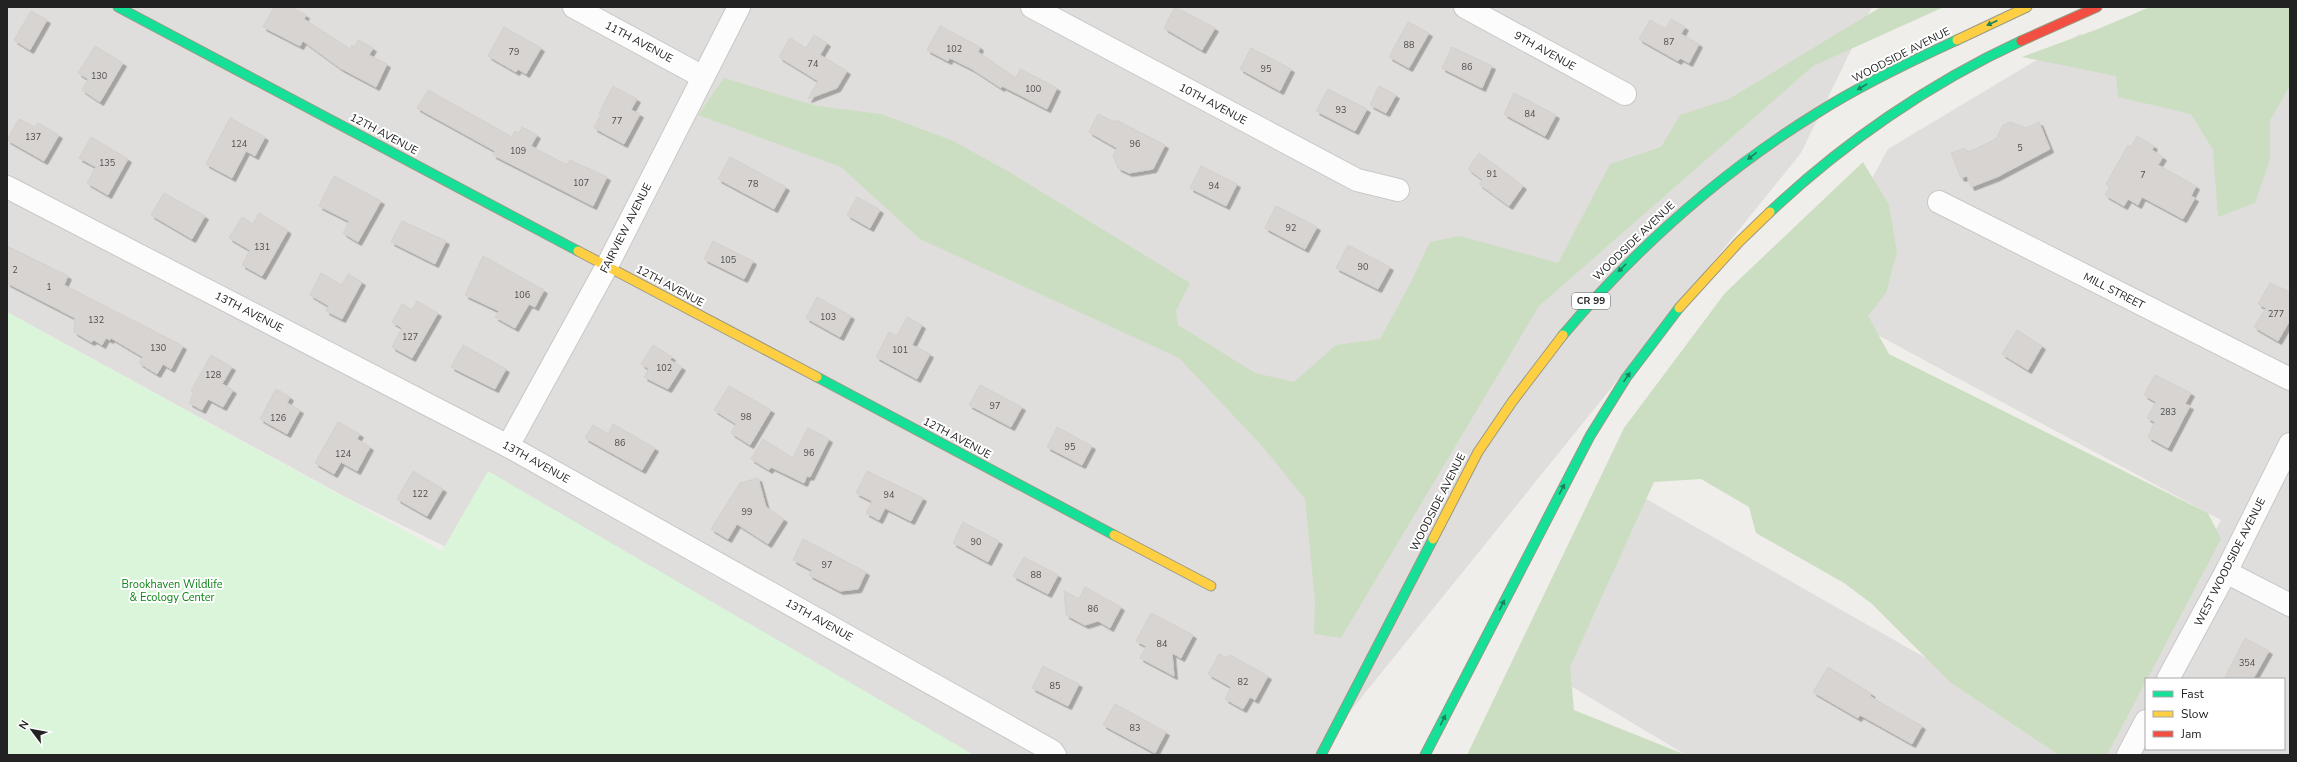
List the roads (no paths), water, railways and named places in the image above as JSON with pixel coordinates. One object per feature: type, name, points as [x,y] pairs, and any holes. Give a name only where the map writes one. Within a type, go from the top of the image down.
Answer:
[{"type":"main road","name":"12TH AVENUE","points":[[118,7],[1211,586]]},
{"type":"main road","name":"WOODSIDE AVENUE","points":[[1321,755],[1476,455],[1519,391],[1557,341],[1603,287],[1653,237],[1704,193],[1778,138],[1817,113],[1876,79],[2027,7]]},
{"type":"main road","points":[[1425,755],[1589,438],[1625,380],[1665,326],[1709,272],[1757,223],[1806,178],[1858,138],[1918,97],[1977,63],[2097,7]]},
{"type":"street","name":"11TH AVENUE","points":[[574,7],[703,77]]},
{"type":"street","name":"FAIRVIEW AVENUE","points":[[508,446],[607,266],[739,7]]},
{"type":"street","name":"10TH AVENUE","points":[[1032,7],[1357,180],[1398,190]]},
{"type":"street","name":"9TH AVENUE","points":[[1465,7],[1625,94]]},
{"type":"street","name":"13TH AVENUE","points":[[7,187],[508,446],[1052,751],[1055,755]]},
{"type":"street","name":"MILL STREET","points":[[1939,202],[2290,379]]},
{"type":"street","name":"WEST WOODSIDE AVENUE","points":[[2169,678],[2226,572],[2290,444]]},
{"type":"street","points":[[2226,572],[2290,605]]},
{"type":"street","points":[[2128,755],[2145,723]]},
{"type":"park label","name":"Brookhaven Wildlife & Ecology Center","points":[[172,590]]}]
